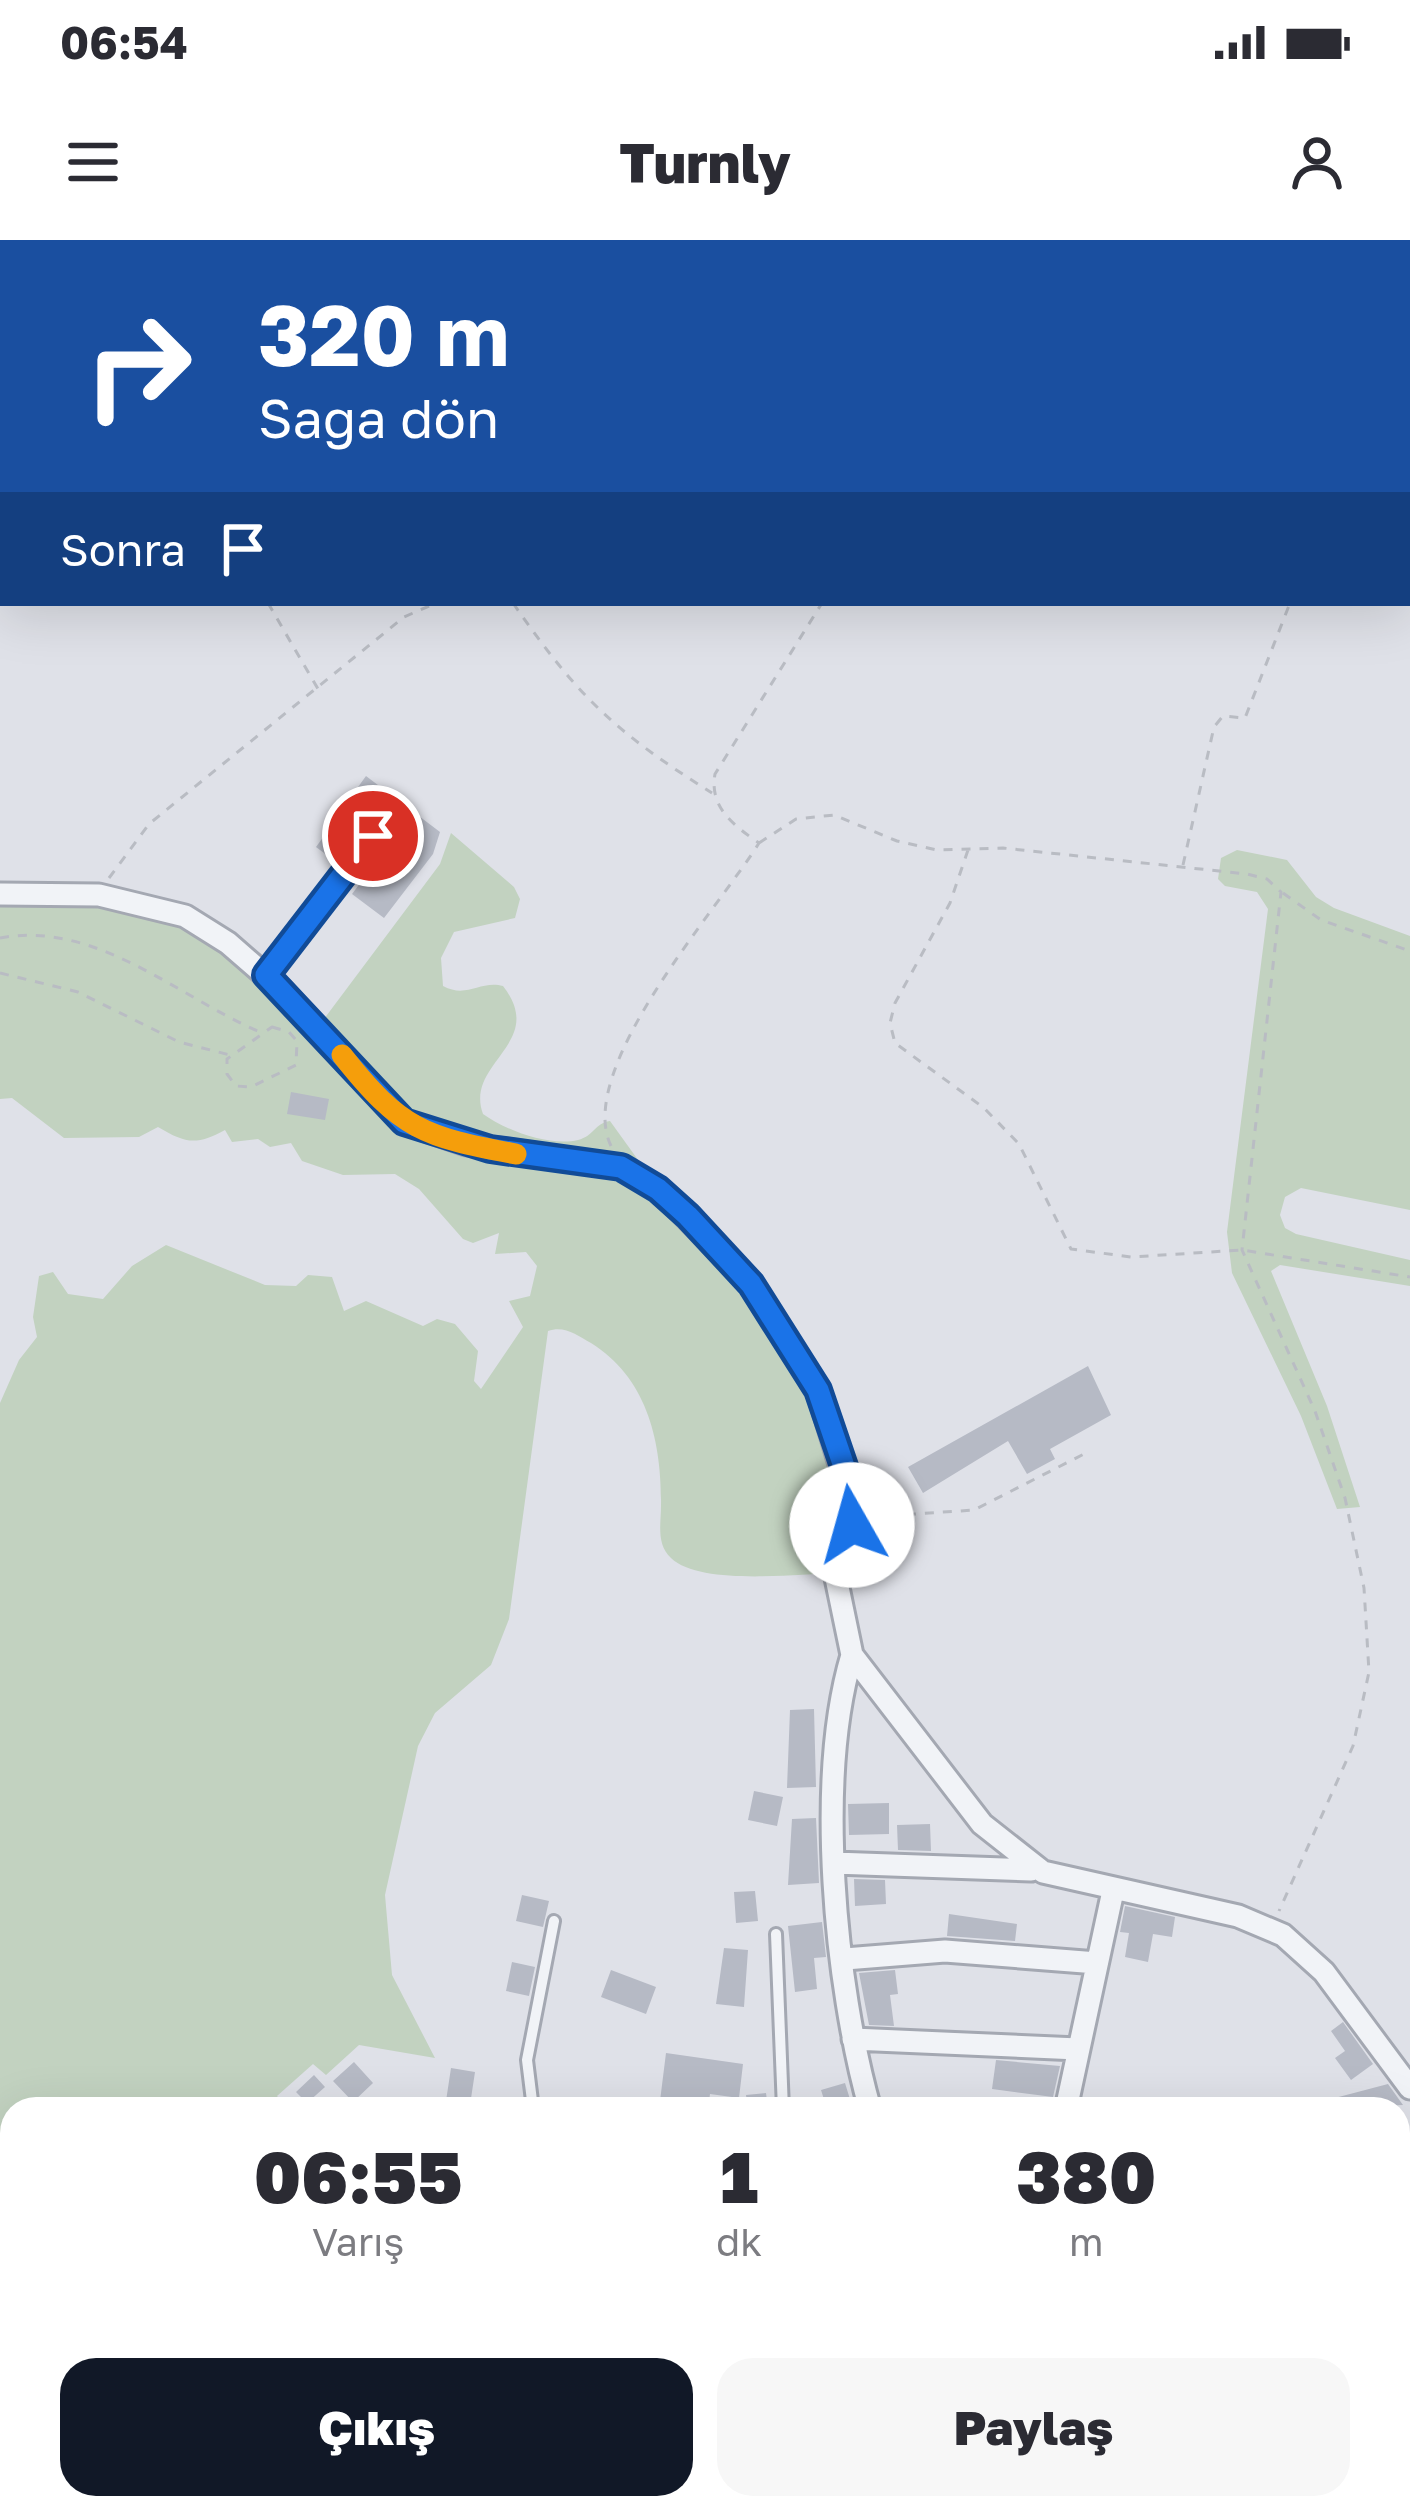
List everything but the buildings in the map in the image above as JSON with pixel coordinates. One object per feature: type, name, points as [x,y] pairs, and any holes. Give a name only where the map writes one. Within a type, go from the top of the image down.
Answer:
[{"type":"street","points":[[0,893],[99,895],[184,916],[266,975],[404,1122],[466,1144],[621,1167],[658,1189],[688,1216],[776,1318],[828,1416],[851,1486],[854,1518],[836,1573],[852,1655],[836,1744],[834,1863],[854,2039],[867,2097]]},
{"type":"street","points":[[852,1655],[982,1824],[1043,1872]]},
{"type":"street","points":[[834,1863],[888,1861],[1043,1872],[1271,1928],[1324,1972],[1410,2088]]},
{"type":"street","points":[[1068,2097],[1113,1891]]},
{"type":"street","points":[[844,1959],[945,1951],[1097,1963]]},
{"type":"street","points":[[854,2039],[1078,2049]]},
{"type":"lane","points":[[266,975],[373,836]]},
{"type":"lane","points":[[532,2097],[527,2060],[554,1921]]},
{"type":"lane","points":[[776,1934],[783,2097]]},
{"type":"path","points":[[270,606],[318,689]]},
{"type":"path","points":[[99,895],[124,852],[149,824],[404,617],[429,606]]},
{"type":"path","points":[[515,606],[586,702],[627,739],[712,793]]},
{"type":"path","points":[[759,843],[717,806],[712,793],[715,774],[820,606]]},
{"type":"path","points":[[1182,867],[1214,727],[1223,716],[1245,718],[1289,606]]},
{"type":"path","points":[[621,1167],[604,1120],[610,1078],[639,1023],[759,843],[796,820],[834,815],[914,846],[1182,867],[1267,879],[1322,920],[1410,951]]},
{"type":"path","points":[[968,849],[950,903],[895,1004],[890,1023],[895,1042],[984,1108],[1019,1144],[1071,1250],[1131,1257],[1242,1250],[1410,1277]]},
{"type":"path","points":[[1271,1928],[1354,1746],[1369,1672],[1364,1588],[1345,1498],[1315,1412],[1242,1250],[1282,892]]},
{"type":"path","points":[[0,938],[50,936],[111,954],[260,1032]]},
{"type":"path","points":[[0,973],[78,992],[179,1042],[230,1055]]},
{"type":"path","points":[[278,1027],[294,1036],[300,1053],[292,1070],[241,1087],[227,1074],[230,1055],[260,1032],[278,1027]]},
{"type":"path","points":[[854,1518],[974,1510],[1088,1452]]},
{"type":"green space","points":[[451,833],[514,887],[520,899],[515,918],[454,932],[441,958],[443,986],[459,991],[503,986],[514,1006],[511,1038],[484,1080],[483,1114],[515,1131],[567,1142],[610,1121],[659,1189],[776,1319],[850,1484],[835,1573],[725,1575],[685,1567],[671,1558],[661,1540],[661,1482],[654,1435],[638,1393],[626,1374],[591,1343],[565,1330],[548,1331],[509,1619],[491,1665],[435,1713],[418,1746],[385,1895],[392,1975],[435,2058],[359,2045],[326,2075],[313,2064],[278,2097],[0,2097],[0,1403],[19,1360],[37,1337],[33,1317],[39,1276],[53,1272],[68,1294],[103,1299],[132,1266],[166,1245],[265,1285],[296,1286],[308,1275],[332,1277],[344,1311],[366,1301],[423,1326],[437,1319],[455,1324],[478,1351],[474,1381],[481,1389],[523,1327],[509,1301],[530,1296],[537,1266],[526,1252],[495,1254],[499,1233],[473,1243],[463,1239],[419,1189],[395,1174],[343,1175],[302,1161],[291,1143],[270,1147],[258,1139],[232,1142],[225,1130],[198,1140],[183,1139],[158,1127],[139,1137],[64,1138],[12,1098],[0,1099],[0,894],[185,916],[318,1027],[440,864]]},
{"type":"green space","points":[[1237,850],[1287,860],[1316,897],[1410,936],[1410,1210],[1301,1188],[1285,1197],[1280,1215],[1285,1228],[1296,1234],[1410,1260],[1410,1286],[1280,1265],[1271,1271],[1327,1406],[1360,1507],[1337,1509],[1301,1416],[1232,1273],[1227,1232],[1268,909],[1257,892],[1225,886],[1218,879],[1221,858]]},
{"type":"slow traffic","points":[[342,1055],[389,1112],[404,1122],[433,1135],[516,1154]]},
{"type":"route","points":[[373,836],[266,975],[318,1027],[389,1112],[404,1122],[433,1135],[490,1149],[558,1162],[621,1167],[638,1174],[688,1216],[751,1284],[818,1390],[850,1484],[852,1525]]}]
